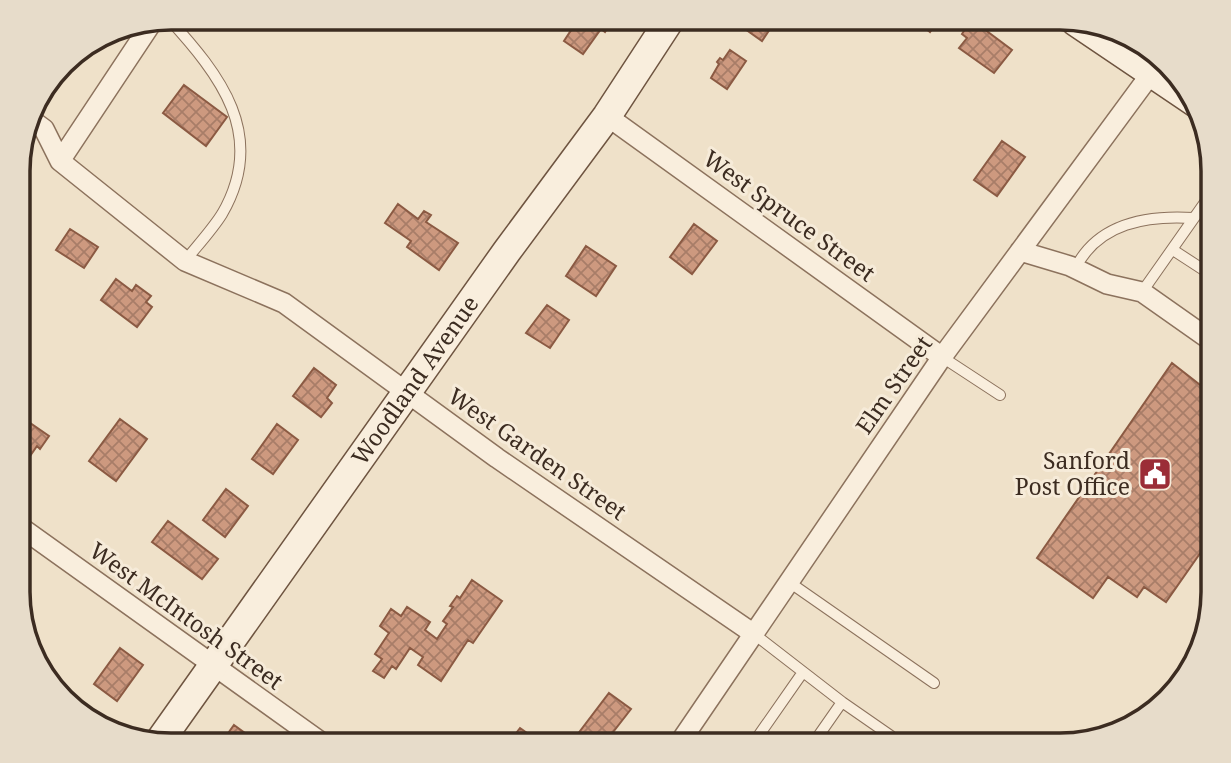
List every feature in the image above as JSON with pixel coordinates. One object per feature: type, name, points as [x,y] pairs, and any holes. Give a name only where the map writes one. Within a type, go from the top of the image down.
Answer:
[{"type":"street","name":"Woodland Avenue","points":[[166,733],[507,251],[607,116],[663,30]]},
{"type":"street","points":[[60,161],[145,32]]},
{"type":"street","points":[[1102,36],[1149,62]]},
{"type":"street","name":"Elm Street","points":[[686,733],[942,357],[1156,68]]},
{"type":"street","name":"West Spruce Street","points":[[607,116],[942,357]]},
{"type":"street","name":"West Garden Street","points":[[37,124],[44,129],[60,161],[185,261],[284,303],[496,458],[754,634]]},
{"type":"street","points":[[1020,251],[1075,269],[1107,284],[1142,292],[1201,334]]},
{"type":"street","name":"West McIntosh Street","points":[[30,534],[307,733]]},
{"type":"lane","points":[[179,30],[204,57],[235,113],[242,153],[235,182],[222,214],[185,261]]},
{"type":"lane","points":[[1142,292],[1201,209]]},
{"type":"lane","points":[[1075,269],[1092,245],[1127,223],[1167,216],[1195,218]]},
{"type":"lane","points":[[1173,250],[1201,268]]},
{"type":"lane","points":[[942,357],[1000,395]]},
{"type":"lane","points":[[789,582],[934,683]]},
{"type":"lane","points":[[754,634],[887,733]]},
{"type":"lane","points":[[760,733],[803,672]]},
{"type":"lane","points":[[820,733],[842,702]]},
{"type":"building","points":[[571,30],[600,30],[583,54],[564,41]]},
{"type":"building","points":[[746,30],[769,30],[762,41]]},
{"type":"building","points":[[965,30],[985,30],[1012,50],[994,73],[959,48],[967,38],[962,34]]},
{"type":"building","points":[[730,50],[746,61],[727,89],[711,78],[719,64],[717,62],[720,58],[723,60]]},
{"type":"building","points":[[184,85],[227,117],[206,146],[163,113]]},
{"type":"building","points":[[1002,141],[1025,157],[997,196],[974,180]]},
{"type":"building","points":[[398,204],[418,219],[424,211],[431,215],[426,222],[458,243],[439,270],[407,247],[411,241],[385,223]]},
{"type":"building","points":[[694,224],[717,241],[692,274],[670,257]]},
{"type":"building","points":[[70,229],[98,247],[84,268],[56,250]]},
{"type":"building","points":[[586,246],[616,266],[596,296],[566,276]]},
{"type":"building","points":[[116,279],[132,291],[136,285],[151,296],[146,302],[152,307],[137,327],[101,300]]},
{"type":"building","points":[[547,305],[569,320],[550,348],[526,333]]},
{"type":"building","name":"Sanford Post Office","points":[[1172,363],[1201,386],[1201,552],[1166,602],[1144,587],[1137,597],[1108,577],[1093,598],[1037,558]]},
{"type":"building","points":[[314,368],[336,385],[327,398],[332,403],[321,417],[293,396]]},
{"type":"building","points":[[120,419],[147,439],[116,481],[89,461]]},
{"type":"building","points":[[30,423],[49,436],[40,449],[37,446],[30,456]]},
{"type":"building","points":[[277,424],[298,440],[273,474],[252,459]]},
{"type":"building","points":[[226,489],[248,506],[225,537],[203,520]]},
{"type":"building","points":[[168,521],[218,559],[202,579],[152,542]]},
{"type":"building","points":[[472,580],[502,601],[473,643],[468,640],[441,681],[418,665],[423,657],[410,648],[396,669],[392,666],[384,678],[373,671],[382,659],[375,654],[389,633],[380,626],[391,609],[401,616],[407,607],[430,622],[425,630],[437,639],[447,624],[443,621],[453,607],[450,606],[457,596],[460,598]]},
{"type":"building","points":[[120,648],[143,665],[117,701],[94,684]]},
{"type":"building","points":[[609,693],[631,709],[612,733],[579,733]]},
{"type":"building","points":[[234,725],[245,733],[228,733]]},
{"type":"place","name":"Sanford Post Office","points":[[1155,474]]}]
